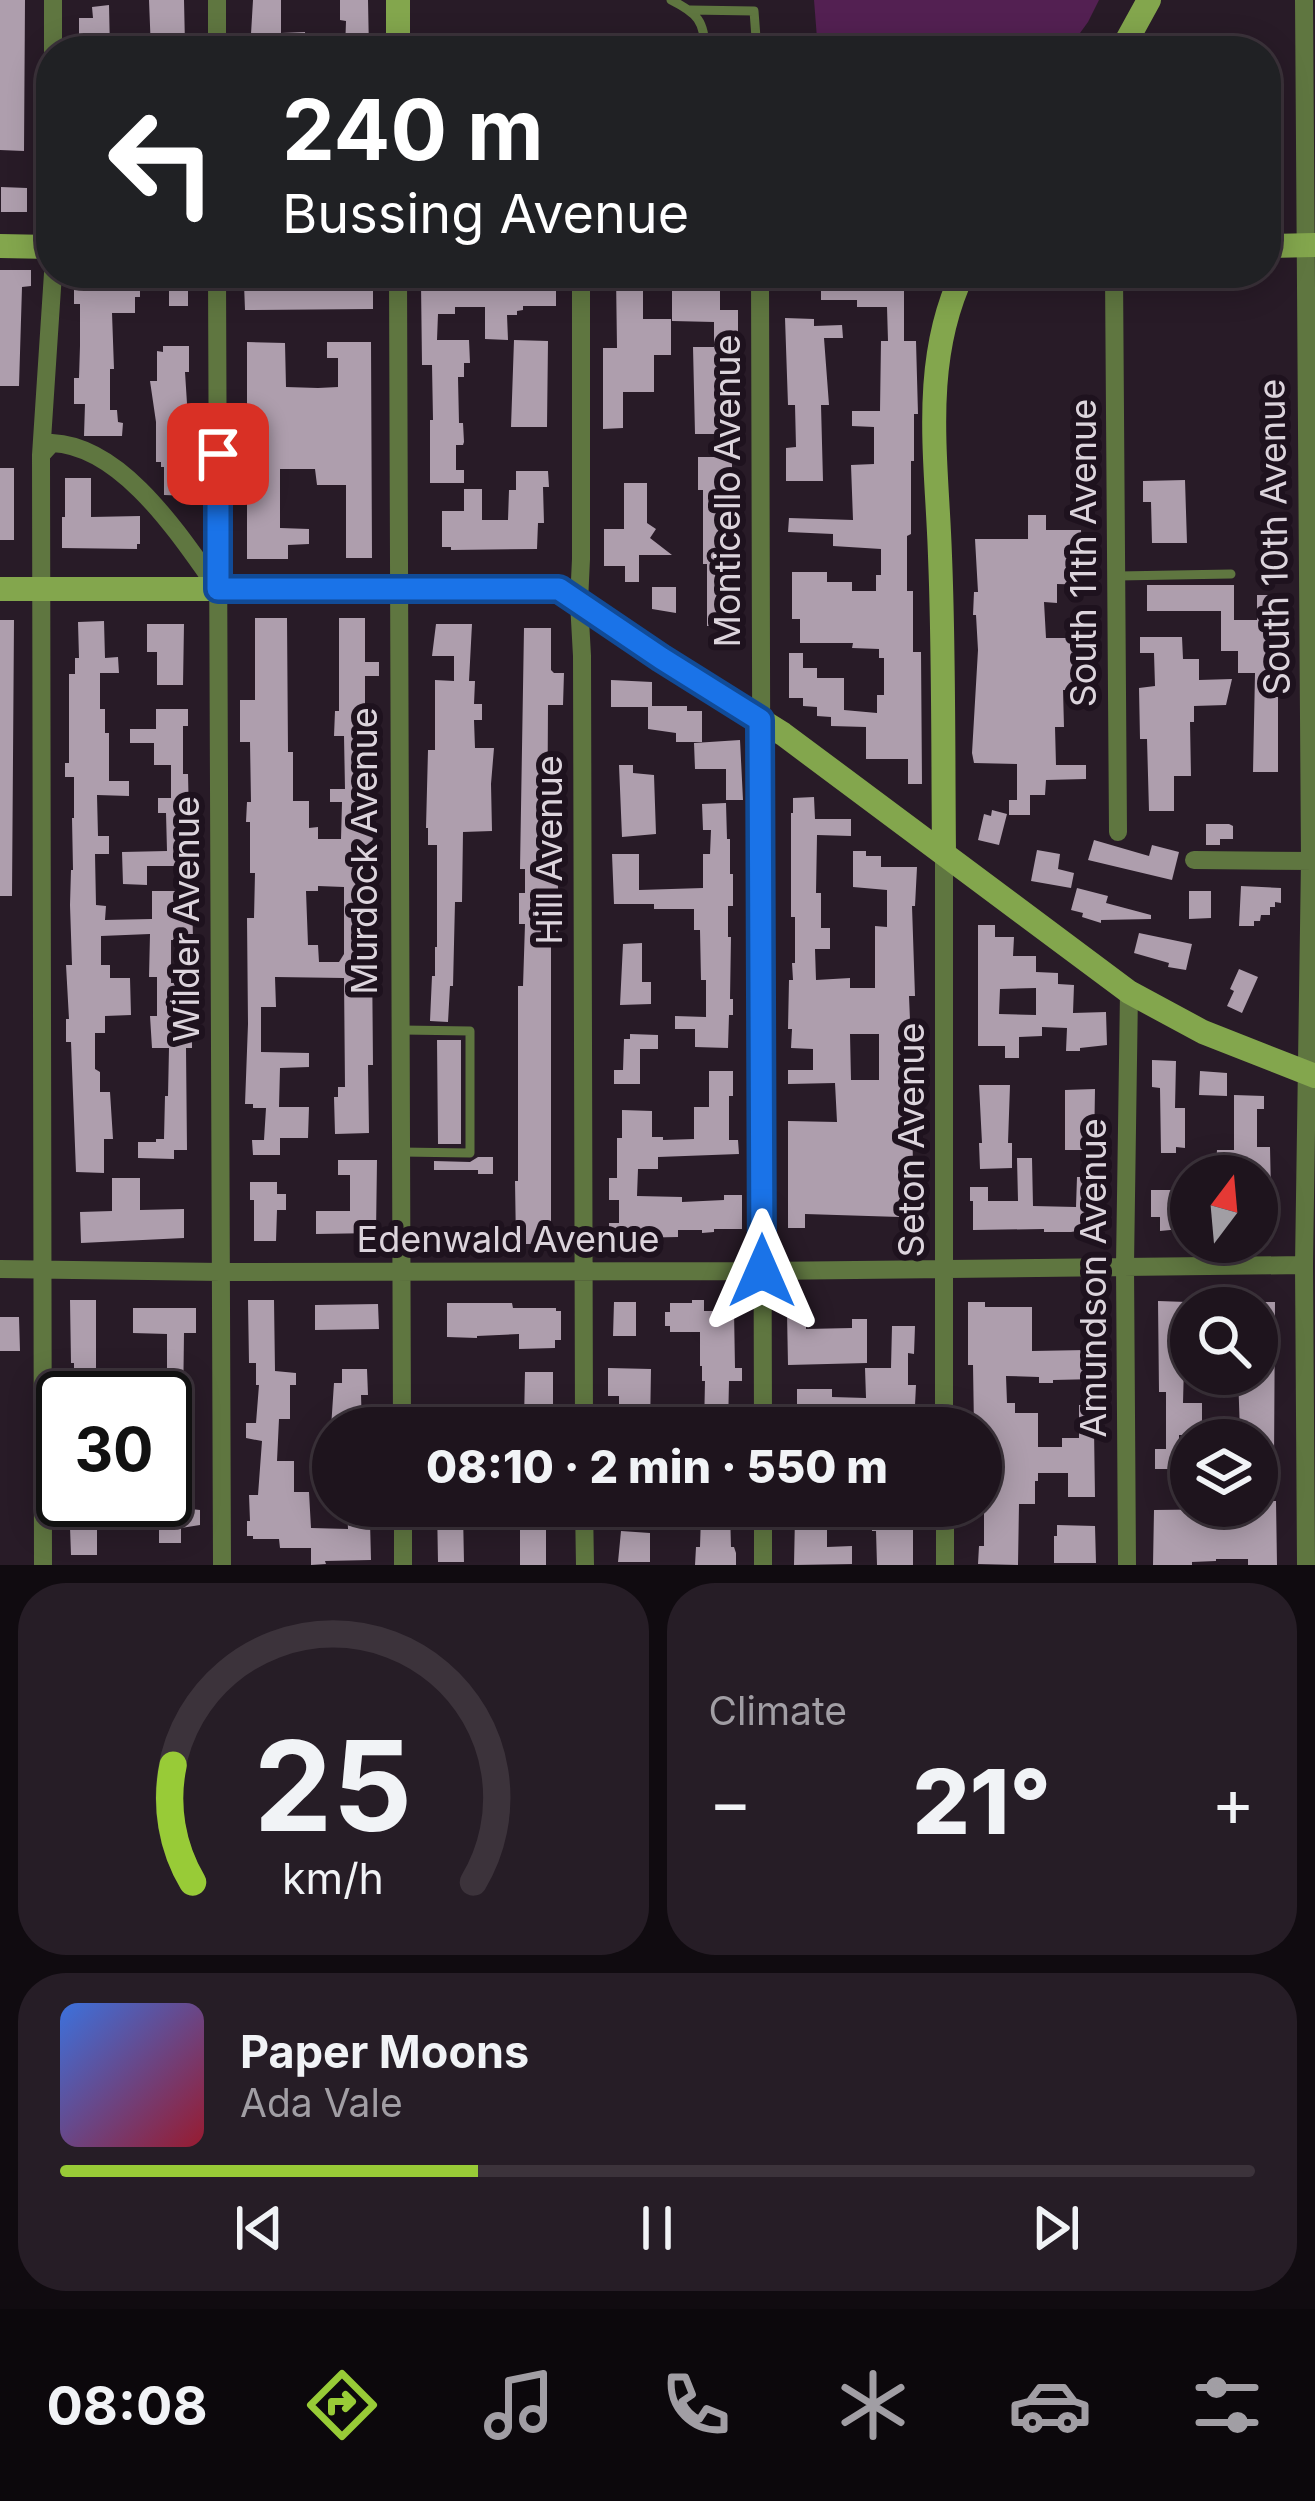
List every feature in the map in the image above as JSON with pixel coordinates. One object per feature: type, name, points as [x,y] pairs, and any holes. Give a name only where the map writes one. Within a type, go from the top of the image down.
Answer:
[{"type":"street","points":[[53,0],[53,36]]},
{"type":"street","points":[[217,0],[217,36]]},
{"type":"street","points":[[398,0],[398,36]]},
{"type":"street","points":[[1130,36],[1150,0]]},
{"type":"street","name":"South 10th Avenue","points":[[1304,0],[1310,245],[1312,861],[1304,1265],[1306,1565]]},
{"type":"street","points":[[0,246],[36,247]]},
{"type":"street","points":[[43,1565],[41,454],[52,288]]},
{"type":"street","name":"Wilder Avenue","points":[[217,288],[222,1565]]},
{"type":"street","name":"Murdock Avenue","points":[[398,288],[402,1407]]},
{"type":"street","name":"Hill Avenue","points":[[581,288],[584,1407]]},
{"type":"street","name":"Monticello Avenue","points":[[760,288],[763,1407]]},
{"type":"street","points":[[944,853],[934,404],[940,335],[957,288]]},
{"type":"street","name":"South 11th Avenue","points":[[1114,288],[1118,832]]},
{"type":"street","points":[[41,454],[52,442],[62,443],[110,462],[187,546],[218,589]]},
{"type":"street","points":[[0,589],[559,589],[760,720],[1129,992],[1203,1032],[1311,1075]]},
{"type":"street","name":"Seton Avenue","points":[[944,853],[944,1407]]},
{"type":"street","points":[[1194,860],[1312,861]]},
{"type":"street","name":"Amundson Avenue","points":[[1127,1565],[1129,992]]},
{"type":"street","name":"Edenwald Avenue","points":[[0,1270],[762,1271],[1304,1265]]},
{"type":"street","points":[[403,1527],[403,1565]]},
{"type":"street","points":[[584,1527],[585,1565]]},
{"type":"street","points":[[763,1527],[763,1565]]},
{"type":"street","points":[[945,1527],[945,1565]]},
{"type":"lane","points":[[671,0],[690,10],[705,36]]},
{"type":"lane","points":[[690,10],[754,10],[757,36]]},
{"type":"lane","points":[[1118,576],[1231,574]]},
{"type":"lane","points":[[400,1030],[470,1030],[470,1153],[401,1152]]},
{"type":"shaded area","points":[[814,0],[1099,0],[1078,36],[817,36]]},
{"type":"building","points":[[0,0],[25,0],[24,151],[0,150]]},
{"type":"building","points":[[149,0],[184,0],[185,36],[150,36]]},
{"type":"building","points":[[253,0],[281,0],[281,33],[305,32],[305,36],[251,36]]},
{"type":"building","points":[[340,0],[368,0],[369,36],[346,36],[346,21],[340,20]]},
{"type":"building","points":[[109,5],[110,36],[79,36],[79,18],[93,18],[92,7]]},
{"type":"building","points":[[1,187],[27,188],[27,212],[1,212]]},
{"type":"building","points":[[0,270],[31,270],[31,286],[22,287],[19,386],[0,386]]},
{"type":"building","points":[[74,288],[140,288],[135,313],[112,313],[110,410],[117,410],[118,422],[123,423],[122,436],[84,436],[85,404],[74,404],[80,304],[74,304]]},
{"type":"building","points":[[169,288],[188,288],[188,306],[169,306]]},
{"type":"building","points":[[244,288],[373,288],[373,309],[245,310]]},
{"type":"building","points":[[421,288],[556,288],[556,306],[523,306],[517,315],[507,315],[508,340],[485,339],[485,307],[455,307],[455,314],[438,314],[437,340],[469,340],[470,363],[464,363],[464,377],[458,377],[464,442],[456,445],[456,470],[464,470],[464,483],[430,483],[432,365],[422,365]]},
{"type":"building","points":[[616,288],[653,288],[643,290],[643,319],[671,319],[671,355],[654,355],[654,392],[623,392],[623,428],[603,429],[603,348],[617,348]]},
{"type":"building","points":[[821,288],[904,288],[904,341],[916,341],[918,414],[914,414],[911,461],[907,591],[913,591],[913,652],[921,652],[922,784],[908,784],[908,759],[866,759],[866,727],[831,726],[831,717],[817,716],[817,707],[803,706],[803,698],[789,698],[789,653],[803,653],[803,668],[817,668],[817,678],[844,678],[844,710],[877,713],[877,695],[884,695],[884,658],[879,658],[879,649],[852,648],[853,643],[800,643],[800,619],[792,619],[792,572],[827,572],[827,582],[852,582],[852,591],[876,591],[876,575],[881,575],[881,549],[833,546],[833,534],[788,532],[789,518],[853,520],[851,465],[874,464],[874,427],[852,426],[852,411],[880,411],[881,341],[888,341],[887,307],[857,307],[857,300],[821,300]]},
{"type":"building","points":[[672,290],[720,290],[720,310],[738,310],[729,434],[695,434],[693,347],[714,347],[714,322],[672,321]]},
{"type":"building","points":[[785,318],[814,319],[814,326],[842,325],[843,338],[824,338],[829,405],[821,405],[823,481],[786,481],[786,448],[796,447],[795,405],[788,405]]},
{"type":"building","points":[[514,340],[548,341],[547,427],[511,427]]},
{"type":"building","points":[[247,342],[285,343],[286,387],[318,388],[338,387],[338,358],[327,358],[327,342],[371,342],[372,558],[346,558],[346,485],[317,485],[315,469],[280,469],[280,528],[309,529],[309,544],[288,545],[288,559],[247,559]]},
{"type":"building","points":[[163,346],[189,346],[189,372],[185,372],[189,435],[185,435],[191,496],[164,495],[164,467],[156,462],[150,381],[157,381],[157,351],[163,352]]},
{"type":"building","points":[[698,457],[732,457],[729,568],[733,568],[733,626],[707,626]]},
{"type":"building","points":[[0,468],[14,468],[14,540],[0,540]]},
{"type":"building","points":[[516,471],[548,471],[537,549],[442,547],[442,511],[464,511],[464,489],[482,489],[482,520],[508,520],[509,490],[516,490]]},
{"type":"building","points":[[65,478],[91,478],[91,517],[140,516],[137,549],[62,548]]},
{"type":"building","points":[[1185,480],[1187,543],[1152,543],[1151,502],[1143,502],[1143,481]]},
{"type":"building","points":[[624,483],[647,483],[647,523],[656,529],[650,538],[672,555],[639,555],[639,582],[625,582],[625,566],[604,566],[604,529],[624,529]]},
{"type":"building","points":[[1028,515],[1046,515],[1046,530],[1081,530],[1082,566],[1090,566],[1089,585],[1057,584],[1057,603],[1044,602],[1046,638],[1086,638],[1090,690],[1063,690],[1064,727],[1055,727],[1056,765],[1086,765],[1086,779],[1046,780],[1045,795],[1030,795],[1030,815],[1009,815],[1009,800],[1017,800],[1017,764],[974,763],[972,753],[978,650],[973,615],[974,592],[978,592],[975,539],[1028,539]]},
{"type":"building","points":[[1147,585],[1234,585],[1234,620],[1257,620],[1257,595],[1278,595],[1278,772],[1253,772],[1255,673],[1238,673],[1238,651],[1221,651],[1221,611],[1147,611]]},
{"type":"building","points":[[652,587],[676,587],[676,613],[652,609]]},
{"type":"building","points":[[255,618],[287,618],[293,801],[309,801],[309,828],[318,827],[318,839],[341,839],[342,802],[330,802],[330,789],[345,789],[344,736],[334,736],[335,711],[339,711],[339,618],[365,618],[365,662],[379,662],[379,676],[365,676],[365,752],[370,752],[373,803],[366,893],[371,893],[371,907],[366,907],[366,951],[372,951],[369,1133],[335,1134],[334,1097],[338,1097],[338,1087],[345,1087],[344,978],[275,977],[276,1007],[261,1007],[261,1052],[309,1053],[309,1067],[280,1068],[279,1107],[309,1107],[308,1138],[280,1138],[280,1155],[253,1155],[252,1140],[264,1140],[266,1108],[245,1104],[247,918],[254,918],[255,873],[250,873],[250,822],[246,822],[247,802],[251,802],[250,742],[240,742],[240,700],[255,700]],"holes":[[[318,886],[344,887],[344,954],[339,962],[319,962],[318,945],[308,945],[306,891],[318,891]]]},
{"type":"building","points":[[0,620],[14,620],[12,896],[0,896]]},
{"type":"building","points":[[104,621],[105,658],[118,657],[119,673],[100,673],[100,709],[105,709],[105,733],[109,733],[109,781],[129,781],[129,796],[97,795],[98,836],[109,836],[109,854],[95,854],[96,905],[106,906],[105,920],[152,919],[152,891],[192,891],[193,940],[171,940],[171,983],[185,983],[187,1036],[192,1036],[192,1048],[186,1048],[187,1150],[174,1150],[174,1159],[138,1158],[138,1142],[164,1139],[168,1096],[169,1048],[152,1048],[150,1016],[157,1016],[157,977],[149,977],[150,934],[101,936],[101,965],[110,965],[110,978],[130,978],[131,1015],[105,1016],[105,1033],[95,1033],[100,1092],[110,1092],[113,1139],[104,1139],[104,1173],[76,1172],[71,1042],[66,1042],[66,965],[72,965],[74,777],[65,777],[65,763],[69,763],[69,674],[75,674],[75,658],[79,658],[78,622]]},
{"type":"building","points":[[147,624],[184,624],[183,685],[157,685],[157,652],[147,652]]},
{"type":"building","points":[[436,624],[472,624],[469,681],[475,681],[474,704],[482,704],[482,720],[474,720],[475,748],[494,748],[492,831],[463,832],[462,902],[455,902],[448,1022],[430,1021],[437,947],[437,845],[428,845],[426,828],[428,750],[435,750],[435,680],[454,681],[454,656],[432,656]]},
{"type":"building","points":[[524,628],[551,628],[551,670],[564,673],[563,705],[548,705],[547,877],[558,877],[552,924],[558,924],[558,940],[551,940],[551,1244],[516,1244],[518,986],[523,986],[525,924],[519,924],[519,893],[525,893],[525,869],[520,869]]},
{"type":"building","points":[[1140,637],[1182,637],[1183,659],[1199,659],[1199,680],[1232,679],[1226,705],[1194,706],[1191,776],[1174,776],[1174,811],[1149,811],[1147,739],[1140,739],[1139,688],[1155,686],[1154,653],[1140,653]]},
{"type":"building","points":[[611,680],[652,682],[652,706],[702,711],[702,742],[676,742],[676,733],[648,729],[648,707],[611,707]]},
{"type":"building","points":[[156,709],[188,709],[188,726],[183,726],[183,774],[188,774],[189,818],[194,818],[192,866],[147,866],[147,885],[123,884],[122,852],[167,851],[166,813],[158,813],[158,798],[171,798],[171,765],[154,765],[154,743],[130,743],[130,729],[156,729]]},
{"type":"building","points":[[740,740],[743,800],[726,800],[726,769],[695,769],[694,743]]},
{"type":"building","points":[[619,765],[633,765],[633,773],[654,775],[656,834],[622,837]]},
{"type":"building","points":[[814,797],[815,819],[851,819],[851,836],[817,835],[816,893],[821,893],[821,928],[830,928],[830,949],[815,949],[816,980],[850,978],[850,988],[875,988],[875,926],[887,927],[887,890],[853,887],[853,851],[881,856],[881,867],[917,867],[912,906],[915,996],[909,996],[912,1068],[917,1068],[917,1087],[912,1087],[913,1176],[900,1176],[900,1217],[805,1214],[805,1228],[788,1228],[788,1121],[837,1122],[835,1083],[788,1084],[788,1070],[813,1070],[813,1049],[791,1048],[792,1029],[788,1029],[789,980],[793,980],[795,963],[793,798]],"holes":[[[850,1034],[879,1034],[879,1080],[851,1080]]]},
{"type":"building","points":[[726,803],[733,874],[728,937],[733,1015],[729,1015],[728,1048],[695,1047],[695,1029],[675,1029],[675,1016],[706,1017],[706,980],[701,980],[700,930],[694,930],[694,909],[614,904],[612,854],[639,854],[639,890],[703,888],[703,854],[710,854],[711,830],[703,830],[702,804]]},
{"type":"building","points":[[992,810],[1007,814],[999,845],[978,840],[984,814],[991,816]]},
{"type":"building","points":[[1206,824],[1233,826],[1233,839],[1206,845]]},
{"type":"building","points":[[1094,840],[1149,856],[1152,845],[1179,852],[1172,880],[1088,860]]},
{"type":"building","points":[[1037,850],[1060,854],[1058,869],[1074,873],[1071,888],[1031,881]]},
{"type":"building","points":[[1241,886],[1281,888],[1281,903],[1275,902],[1270,915],[1261,915],[1254,926],[1239,926]]},
{"type":"building","points":[[1077,888],[1108,896],[1106,903],[1151,915],[1151,919],[1101,923],[1082,917],[1083,913],[1071,910]]},
{"type":"building","points":[[1189,891],[1211,891],[1211,918],[1189,919]]},
{"type":"building","points":[[978,925],[995,925],[995,937],[1014,937],[1013,956],[1036,956],[1036,972],[1058,973],[1058,984],[1074,985],[1073,1013],[1106,1012],[1107,1045],[1066,1051],[1067,1028],[1042,1027],[1042,1036],[1019,1037],[1019,1058],[1005,1058],[1005,1046],[978,1046]],"holes":[[[1036,988],[1036,1015],[999,1014],[1000,989]]]},
{"type":"building","points":[[1139,933],[1192,944],[1186,970],[1134,953]]},
{"type":"building","points":[[642,943],[642,982],[651,982],[651,1004],[620,1005],[623,944]]},
{"type":"building","points":[[1239,969],[1258,977],[1242,1013],[1227,1006]]},
{"type":"building","points":[[630,1034],[658,1035],[658,1049],[640,1049],[640,1084],[614,1084],[614,1070],[623,1070],[624,1039],[630,1039]]},
{"type":"building","points":[[437,1040],[461,1040],[461,1144],[438,1144]]},
{"type":"building","points":[[1152,1060],[1176,1061],[1175,1108],[1185,1108],[1185,1148],[1176,1147],[1176,1153],[1161,1153],[1160,1088],[1152,1087]]},
{"type":"building","points":[[709,1071],[733,1071],[729,1140],[738,1140],[739,1154],[658,1157],[658,1169],[638,1169],[637,1196],[682,1197],[682,1202],[742,1195],[742,1229],[678,1230],[678,1237],[631,1238],[631,1245],[609,1245],[609,1223],[619,1223],[619,1200],[609,1200],[609,1178],[617,1178],[622,1110],[652,1111],[652,1137],[694,1139],[694,1107],[709,1107]]},
{"type":"building","points":[[1200,1071],[1227,1073],[1227,1096],[1199,1095]]},
{"type":"building","points":[[979,1085],[1010,1085],[1012,1168],[980,1169]]},
{"type":"building","points":[[1095,1089],[1094,1150],[1065,1150],[1065,1090]]},
{"type":"building","points":[[1234,1095],[1264,1096],[1264,1109],[1257,1109],[1257,1147],[1270,1147],[1270,1155],[1217,1155],[1217,1150],[1234,1150]]},
{"type":"building","points":[[493,1157],[493,1174],[434,1170],[434,1161],[470,1162]]},
{"type":"building","points":[[1017,1158],[1032,1158],[1033,1206],[1076,1207],[1077,1177],[1091,1177],[1091,1197],[1102,1202],[1102,1227],[1071,1232],[973,1230],[970,1187],[988,1187],[988,1201],[1018,1201]]},
{"type":"building","points":[[338,1160],[377,1160],[376,1233],[316,1234],[316,1211],[350,1211],[350,1175],[338,1175]]},
{"type":"building","points":[[112,1178],[140,1178],[140,1210],[184,1209],[184,1238],[81,1243],[80,1212],[112,1211]]},
{"type":"building","points":[[250,1182],[277,1182],[277,1194],[286,1194],[286,1210],[277,1210],[276,1241],[254,1241]]},
{"type":"building","points":[[1151,1190],[1170,1190],[1170,1230],[1160,1231],[1160,1217],[1151,1217]]},
{"type":"building","points":[[70,1300],[96,1300],[96,1371],[74,1371]]},
{"type":"building","points":[[248,1300],[274,1300],[275,1371],[296,1373],[296,1385],[290,1385],[290,1419],[279,1419],[277,1461],[294,1461],[294,1492],[309,1492],[311,1528],[370,1527],[371,1560],[311,1565],[311,1548],[280,1548],[279,1539],[247,1536],[249,1495],[258,1495],[262,1441],[246,1438],[246,1423],[256,1423],[259,1385],[256,1363],[249,1363]]},
{"type":"building","points":[[704,1300],[704,1311],[734,1311],[735,1368],[742,1368],[742,1381],[729,1381],[728,1407],[704,1407],[700,1332],[670,1332],[670,1326],[665,1326],[670,1303]]},
{"type":"building","points":[[1158,1301],[1170,1301],[1170,1395],[1183,1395],[1183,1403],[1202,1403],[1202,1419],[1170,1419],[1170,1469],[1155,1469],[1155,1449],[1166,1449],[1166,1392],[1159,1392]]},
{"type":"building","points":[[614,1302],[636,1302],[636,1336],[613,1336]]},
{"type":"building","points":[[968,1302],[985,1302],[985,1307],[1032,1307],[1032,1351],[1086,1350],[1087,1366],[1097,1366],[1097,1379],[1039,1383],[1039,1377],[1006,1376],[1007,1403],[1015,1403],[1015,1413],[1038,1413],[1038,1447],[1062,1447],[1062,1438],[1079,1438],[1079,1405],[1098,1404],[1095,1497],[1068,1497],[1068,1473],[1038,1473],[1035,1504],[1019,1504],[1018,1565],[978,1564],[984,1527],[1002,1527],[1002,1407],[974,1407],[973,1365],[968,1365]]},
{"type":"building","points":[[447,1303],[556,1308],[561,1311],[561,1340],[555,1340],[555,1348],[519,1349],[519,1334],[447,1337]]},
{"type":"building","points":[[378,1304],[379,1329],[315,1330],[315,1305]]},
{"type":"building","points":[[133,1308],[196,1308],[196,1333],[184,1333],[184,1371],[167,1371],[167,1334],[133,1333]]},
{"type":"building","points":[[787,1313],[806,1313],[806,1329],[852,1328],[852,1319],[867,1319],[867,1363],[788,1365]]},
{"type":"building","points":[[0,1317],[19,1317],[20,1351],[0,1351]]},
{"type":"building","points":[[892,1326],[915,1326],[914,1354],[908,1353],[908,1385],[916,1385],[915,1405],[797,1407],[797,1389],[832,1389],[832,1397],[866,1398],[865,1368],[891,1368]]},
{"type":"building","points":[[608,1368],[651,1369],[650,1407],[619,1407],[619,1396],[608,1396]]},
{"type":"building","points":[[342,1369],[367,1369],[368,1395],[361,1395],[361,1407],[332,1407],[334,1383],[342,1383]]},
{"type":"building","points":[[525,1372],[553,1372],[553,1407],[524,1407]]},
{"type":"building","points":[[1239,1395],[1274,1395],[1274,1419],[1240,1419]]},
{"type":"building","points":[[192,1509],[200,1510],[200,1525],[192,1526]]},
{"type":"building","points":[[1154,1510],[1170,1510],[1170,1527],[1276,1527],[1277,1565],[1216,1559],[1192,1565],[1153,1565]]},
{"type":"building","points":[[1057,1525],[1095,1526],[1096,1563],[1054,1563]]},
{"type":"building","points":[[70,1527],[97,1527],[97,1555],[71,1555]]},
{"type":"building","points":[[159,1527],[187,1527],[181,1528],[181,1543],[159,1543]]},
{"type":"building","points":[[437,1527],[463,1527],[464,1562],[438,1562]]},
{"type":"building","points":[[546,1527],[546,1565],[520,1565],[520,1529]]},
{"type":"building","points":[[701,1527],[730,1527],[736,1565],[695,1565],[696,1547],[700,1547]]},
{"type":"building","points":[[795,1527],[827,1527],[827,1547],[852,1546],[852,1564],[794,1565]]},
{"type":"building","points":[[872,1527],[913,1527],[913,1565],[877,1565],[876,1531]]},
{"type":"building","points":[[621,1531],[650,1533],[650,1562],[618,1562]]},
{"type":"route","points":[[218,454],[218,589],[559,589],[760,720],[762,1271]]}]
